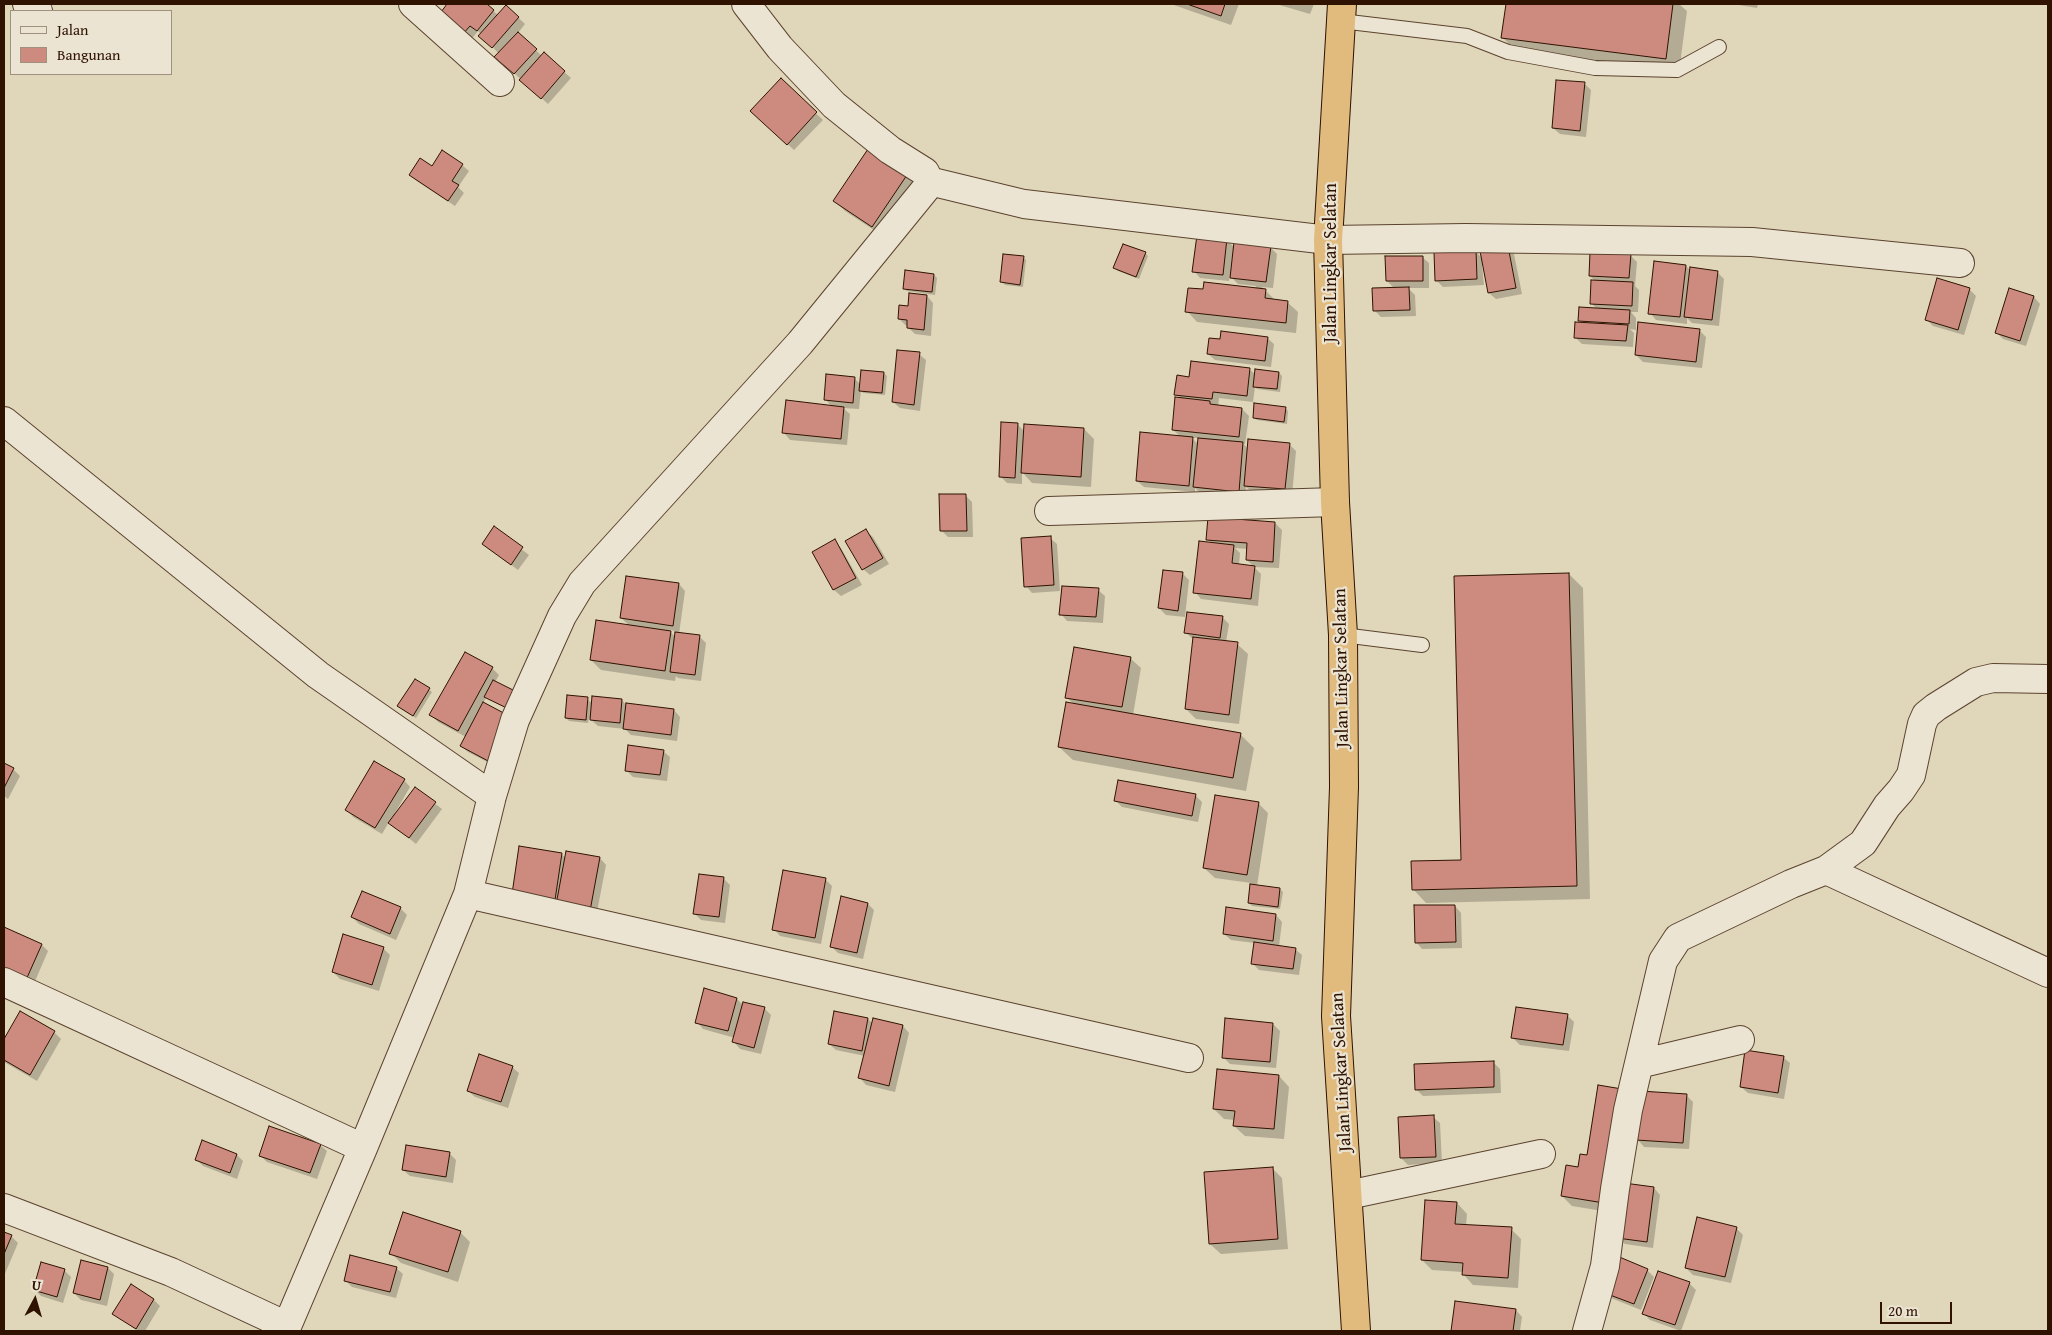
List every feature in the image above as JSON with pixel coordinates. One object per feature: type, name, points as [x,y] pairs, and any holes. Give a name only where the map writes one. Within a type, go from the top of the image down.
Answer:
[{"type":"highway","name":"Jalan Lingkar Selatan","points":[[1342,12],[1328,240],[1336,502],[1343,635],[1344,787],[1336,1016],[1356,1331]]},
{"type":"street","points":[[413,4],[500,82]]},
{"type":"street","points":[[4,1208],[172,1272],[286,1329],[468,894],[492,796],[515,720],[562,616],[582,583],[800,343],[925,192],[928,181],[925,172],[890,150],[834,105],[780,48],[746,4]]},
{"type":"street","points":[[928,181],[1024,204],[1328,240],[1466,238],[1752,242],[1960,263]]},
{"type":"street","points":[[4,421],[318,675],[492,796]]},
{"type":"street","points":[[1049,511],[1336,502]]},
{"type":"street","points":[[1587,1331],[1605,1266],[1614,1189],[1628,1110],[1662,961],[1678,938],[1791,884],[1826,870],[1863,843],[1887,806],[1911,775],[1922,724],[1926,715],[1976,682],[1993,678],[2048,679]]},
{"type":"street","points":[[1826,870],[2048,973]]},
{"type":"street","points":[[468,894],[1189,1058]]},
{"type":"street","points":[[4,982],[363,1148]]},
{"type":"street","points":[[1639,1064],[1740,1040]]},
{"type":"street","points":[[1348,1195],[1541,1154]]},
{"type":"lane","points":[[1342,12],[1466,36],[1508,52],[1595,68],[1677,70],[1719,47]]},
{"type":"lane","points":[[1343,635],[1422,645]]},
{"type":"building","points":[[447,4],[487,4],[494,10],[477,31],[470,26],[462,35],[438,16]]},
{"type":"building","points":[[1187,4],[1225,4],[1221,16]]},
{"type":"building","points":[[1506,4],[1673,4],[1666,59],[1501,38]]},
{"type":"building","points":[[506,5],[519,17],[492,48],[478,36]]},
{"type":"building","points":[[518,32],[537,49],[514,74],[494,57]]},
{"type":"building","points":[[544,52],[565,71],[541,99],[519,80]]},
{"type":"building","points":[[781,78],[817,112],[787,145],[750,111]]},
{"type":"building","points":[[1556,80],[1585,82],[1580,131],[1552,128]]},
{"type":"building","points":[[868,149],[907,175],[872,227],[833,201]]},
{"type":"building","points":[[442,150],[463,164],[452,181],[459,185],[448,201],[409,175],[420,158],[432,166]]},
{"type":"building","points":[[1197,235],[1227,238],[1223,275],[1192,272]]},
{"type":"building","points":[[1234,242],[1271,246],[1266,282],[1230,278]]},
{"type":"building","points":[[1123,244],[1146,252],[1136,277],[1113,268]]},
{"type":"building","points":[[1508,246],[1516,288],[1488,293],[1480,251]]},
{"type":"building","points":[[1476,250],[1477,279],[1435,281],[1434,252]]},
{"type":"building","points":[[1590,252],[1631,254],[1629,278],[1589,276]]},
{"type":"building","points":[[1003,254],[1024,256],[1020,285],[1000,282]]},
{"type":"building","points":[[1385,256],[1423,256],[1423,281],[1386,281]]},
{"type":"building","points":[[1654,261],[1686,265],[1680,317],[1648,314]]},
{"type":"building","points":[[1690,267],[1718,271],[1712,320],[1684,317]]},
{"type":"building","points":[[905,270],[934,274],[932,292],[903,289]]},
{"type":"building","points":[[1937,278],[1970,288],[1958,330],[1925,320]]},
{"type":"building","points":[[1591,280],[1633,282],[1632,306],[1590,304]]},
{"type":"building","points":[[1204,282],[1266,289],[1265,298],[1288,301],[1286,323],[1185,312],[1188,288],[1203,289]]},
{"type":"building","points":[[1409,287],[1410,310],[1373,311],[1372,288]]},
{"type":"building","points":[[2009,288],[2034,296],[2020,341],[1995,333]]},
{"type":"building","points":[[909,293],[927,295],[924,330],[907,328],[907,320],[898,319],[899,305],[908,306]]},
{"type":"building","points":[[1579,307],[1630,310],[1629,324],[1578,321]]},
{"type":"building","points":[[1575,322],[1628,325],[1626,341],[1574,338]]},
{"type":"building","points":[[1638,322],[1700,329],[1696,362],[1635,355]]},
{"type":"building","points":[[1221,331],[1268,337],[1265,361],[1207,354],[1209,338],[1220,339]]},
{"type":"building","points":[[897,350],[920,352],[914,405],[892,402]]},
{"type":"building","points":[[1191,361],[1250,368],[1247,396],[1213,392],[1212,399],[1174,395],[1177,375],[1189,377]]},
{"type":"building","points":[[1255,369],[1279,372],[1277,389],[1253,387]]},
{"type":"building","points":[[861,370],[884,372],[882,393],[859,391]]},
{"type":"building","points":[[826,374],[855,377],[853,403],[824,400]]},
{"type":"building","points":[[1175,397],[1210,401],[1210,404],[1242,408],[1239,437],[1172,430]]},
{"type":"building","points":[[786,400],[844,407],[841,439],[782,433]]},
{"type":"building","points":[[1254,403],[1286,407],[1284,422],[1253,418]]},
{"type":"building","points":[[1001,422],[1018,423],[1015,478],[999,477]]},
{"type":"building","points":[[1024,424],[1084,428],[1081,477],[1021,473]]},
{"type":"building","points":[[1140,432],[1193,437],[1189,486],[1136,481]]},
{"type":"building","points":[[1198,438],[1243,442],[1239,492],[1193,487]]},
{"type":"building","points":[[1248,439],[1290,443],[1285,489],[1244,486]]},
{"type":"building","points":[[939,494],[966,494],[967,531],[940,531]]},
{"type":"building","points":[[1208,517],[1275,522],[1273,562],[1246,560],[1247,543],[1206,540]]},
{"type":"building","points":[[494,526],[523,547],[511,565],[482,544]]},
{"type":"building","points":[[866,529],[883,558],[862,570],[845,541]]},
{"type":"building","points":[[1051,536],[1054,585],[1024,587],[1021,538]]},
{"type":"building","points":[[835,539],[856,578],[833,590],[812,552]]},
{"type":"building","points":[[1199,541],[1234,545],[1232,563],[1255,566],[1251,599],[1193,593]]},
{"type":"building","points":[[1163,570],[1183,572],[1178,611],[1158,608]]},
{"type":"building","points":[[1569,573],[1577,886],[1412,890],[1411,861],[1461,860],[1454,576]]},
{"type":"building","points":[[626,576],[679,583],[673,626],[620,618]]},
{"type":"building","points":[[1062,586],[1099,588],[1096,617],[1059,615]]},
{"type":"building","points":[[1187,612],[1223,616],[1220,638],[1184,633]]},
{"type":"building","points":[[596,620],[671,631],[665,671],[590,660]]},
{"type":"building","points":[[675,632],[700,635],[695,675],[670,672]]},
{"type":"building","points":[[1193,637],[1238,642],[1229,715],[1185,709]]},
{"type":"building","points":[[1074,647],[1131,657],[1122,707],[1065,698]]},
{"type":"building","points":[[465,652],[493,667],[458,731],[429,715]]},
{"type":"building","points":[[415,679],[430,688],[413,716],[397,706]]},
{"type":"building","points":[[493,680],[523,695],[515,712],[484,697]]},
{"type":"building","points":[[567,695],[588,697],[586,720],[565,718]]},
{"type":"building","points":[[592,696],[622,699],[620,723],[590,720]]},
{"type":"building","points":[[483,702],[513,718],[490,762],[460,746]]},
{"type":"building","points":[[1066,702],[1241,733],[1233,778],[1058,747]]},
{"type":"building","points":[[626,703],[674,709],[671,735],[623,729]]},
{"type":"building","points":[[628,745],[664,750],[660,775],[625,771]]},
{"type":"building","points":[[374,761],[405,779],[375,828],[345,810]]},
{"type":"building","points":[[4,763],[14,768],[4,788]]},
{"type":"building","points":[[1118,780],[1196,794],[1192,816],[1114,801]]},
{"type":"building","points":[[415,787],[436,802],[409,838],[388,823]]},
{"type":"building","points":[[1215,795],[1259,802],[1247,875],[1203,868]]},
{"type":"building","points":[[519,846],[562,853],[555,900],[512,894]]},
{"type":"building","points":[[566,851],[600,857],[590,911],[556,905]]},
{"type":"building","points":[[783,870],[826,878],[815,938],[772,930]]},
{"type":"building","points":[[699,874],[724,877],[719,917],[693,914]]},
{"type":"building","points":[[1250,884],[1280,888],[1278,907],[1248,903]]},
{"type":"building","points":[[362,891],[401,907],[390,934],[351,917]]},
{"type":"building","points":[[841,896],[868,903],[857,953],[830,947]]},
{"type":"building","points":[[1414,905],[1455,905],[1456,942],[1415,943]]},
{"type":"building","points":[[1226,907],[1276,914],[1273,941],[1223,934]]},
{"type":"building","points":[[4,927],[42,944],[26,980],[4,971]]},
{"type":"building","points":[[343,934],[384,947],[372,985],[332,972]]},
{"type":"building","points":[[1254,942],[1296,948],[1293,969],[1251,964]]},
{"type":"building","points":[[704,988],[737,998],[728,1031],[695,1023]]},
{"type":"building","points":[[743,1002],[765,1007],[754,1048],[732,1042]]},
{"type":"building","points":[[1516,1007],[1568,1014],[1563,1045],[1511,1038]]},
{"type":"building","points":[[20,1011],[55,1031],[30,1075],[4,1060],[4,1039]]},
{"type":"building","points":[[834,1011],[868,1018],[862,1051],[828,1044]]},
{"type":"building","points":[[873,1018],[903,1025],[889,1086],[858,1078]]},
{"type":"building","points":[[1225,1018],[1273,1023],[1270,1062],[1222,1058]]},
{"type":"building","points":[[1745,1050],[1784,1056],[1778,1093],[1740,1087]]},
{"type":"building","points":[[479,1054],[513,1066],[501,1102],[467,1091]]},
{"type":"building","points":[[1494,1061],[1494,1087],[1415,1090],[1414,1064]]},
{"type":"building","points":[[1217,1069],[1279,1075],[1274,1129],[1233,1126],[1235,1111],[1213,1109]]},
{"type":"building","points":[[1598,1085],[1628,1090],[1610,1204],[1561,1196],[1566,1165],[1578,1167],[1580,1154],[1587,1155]]},
{"type":"building","points":[[1640,1091],[1687,1094],[1683,1143],[1636,1140]]},
{"type":"building","points":[[1434,1115],[1436,1157],[1400,1158],[1398,1117]]},
{"type":"building","points":[[269,1126],[321,1144],[310,1173],[259,1156]]},
{"type":"building","points":[[202,1140],[237,1154],[230,1173],[195,1160]]},
{"type":"building","points":[[406,1145],[450,1152],[446,1177],[402,1170]]},
{"type":"building","points":[[1273,1167],[1278,1239],[1209,1244],[1204,1172]]},
{"type":"building","points":[[1624,1183],[1654,1187],[1647,1242],[1617,1238]]},
{"type":"building","points":[[1425,1200],[1457,1202],[1455,1224],[1512,1227],[1508,1278],[1462,1275],[1463,1263],[1421,1260]]},
{"type":"building","points":[[403,1212],[461,1231],[448,1272],[389,1254]]},
{"type":"building","points":[[1697,1217],[1737,1227],[1725,1277],[1685,1268]]},
{"type":"building","points":[[4,1232],[12,1235],[4,1254]]},
{"type":"building","points":[[350,1255],[397,1267],[390,1292],[344,1281]]},
{"type":"building","points":[[1617,1256],[1648,1269],[1634,1304],[1602,1292]]},
{"type":"building","points":[[81,1260],[108,1267],[100,1300],[73,1293]]},
{"type":"building","points":[[41,1262],[65,1269],[57,1297],[33,1290]]},
{"type":"building","points":[[1658,1271],[1690,1282],[1675,1325],[1642,1314]]},
{"type":"building","points":[[131,1284],[154,1299],[136,1329],[112,1314]]},
{"type":"building","points":[[1455,1301],[1516,1309],[1513,1331],[1451,1331]]}]
